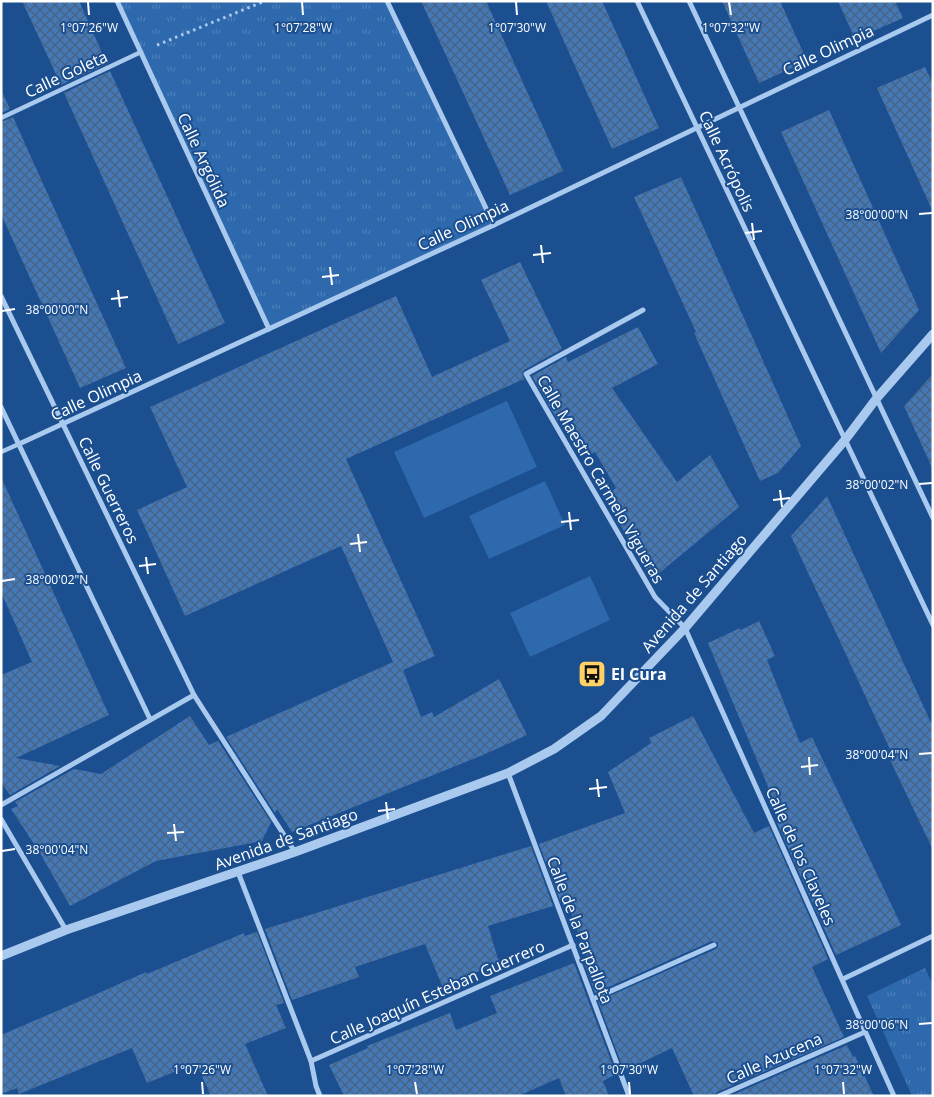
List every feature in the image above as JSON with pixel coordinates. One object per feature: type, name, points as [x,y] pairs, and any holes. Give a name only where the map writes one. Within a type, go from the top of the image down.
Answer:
[{"type":"street","name":"Calle Argólida","points":[[117,1],[269,329]]},
{"type":"street","points":[[387,1],[494,225]]},
{"type":"street","name":"Calle Acrópolis","points":[[637,1],[933,624]]},
{"type":"street","name":"Calle Acrópolis","points":[[689,1],[933,518]]},
{"type":"street","name":"Calle Olimpia","points":[[1,452],[494,225],[933,15]]},
{"type":"street","name":"Calle Goleta","points":[[1,118],[141,52]]},
{"type":"street","name":"Calle Guerreros","points":[[1,296],[194,695],[295,852]]},
{"type":"street","name":"Calle Maestro Carmelo Vigueras","points":[[643,310],[526,374],[655,597],[685,628]]},
{"type":"street","name":"Avenida de Santiago","points":[[1,956],[66,930],[295,852],[508,773],[554,749],[601,716],[685,628],[845,440],[876,399],[933,334]]},
{"type":"street","points":[[1,407],[150,719]]},
{"type":"street","name":"Calle de los Claveles","points":[[685,628],[894,1096]]},
{"type":"street","points":[[1,805],[194,695]]},
{"type":"street","name":"Calle de la Parpallota","points":[[508,773],[629,1096]]},
{"type":"street","points":[[1,819],[66,930]]},
{"type":"street","points":[[238,872],[311,1061],[320,1096]]},
{"type":"street","points":[[843,979],[933,936]]},
{"type":"street","name":"Calle Joaquín Esteban Guerrero","points":[[311,1061],[573,945]]},
{"type":"street","points":[[593,999],[714,945]]},
{"type":"street","name":"Calle Azucena","points":[[719,1096],[865,1032]]},
{"type":"path","points":[[141,52],[265,1]]},
{"type":"green space","points":[[117,1],[387,1],[494,225],[269,329]]},
{"type":"green space","points":[[507,401],[537,467],[424,518],[394,452]]},
{"type":"green space","points":[[545,481],[565,525],[489,559],[469,516]]},
{"type":"green space","points":[[590,576],[610,620],[530,657],[510,613]]},
{"type":"green space","points":[[925,968],[933,985],[933,1096],[912,1096],[867,996]]},
{"type":"building","points":[[22,1],[79,1],[107,64],[61,85]]},
{"type":"building","points":[[421,1],[486,1],[563,171],[510,195]]},
{"type":"building","points":[[546,1],[602,1],[659,128],[612,149]]},
{"type":"building","points":[[722,1],[780,1],[807,61],[759,83]]},
{"type":"building","points":[[838,1],[895,1],[903,18],[855,39]]},
{"type":"building","points":[[925,67],[933,84],[933,212],[877,88]]},
{"type":"building","points":[[110,71],[225,323],[178,344],[64,93]]},
{"type":"building","points":[[1,90],[10,109],[1,113]]},
{"type":"building","points":[[829,110],[919,310],[881,353],[781,132]]},
{"type":"building","points":[[13,117],[126,368],[80,388],[1,214],[1,122]]},
{"type":"building","points":[[681,177],[801,446],[778,473],[760,481],[694,333],[696,332],[634,197]]},
{"type":"building","points":[[520,262],[562,349],[524,370],[522,374],[524,379],[346,459],[435,656],[403,670],[421,717],[432,712],[434,717],[499,679],[527,735],[483,755],[292,832],[277,809],[275,813],[226,737],[393,662],[341,546],[185,616],[137,510],[187,487],[150,407],[396,296],[432,377],[510,341],[481,280]]},
{"type":"building","points":[[638,327],[658,364],[612,388],[677,482],[710,455],[739,507],[652,579],[604,497],[616,488],[595,452],[592,454],[567,415],[558,421],[532,376],[566,357],[568,362]]},
{"type":"building","points":[[933,374],[933,470],[904,406]]},
{"type":"building","points":[[1,477],[109,715],[16,758],[60,766],[10,795],[1,782],[1,675],[32,662],[1,592]]},
{"type":"building","points":[[827,496],[933,727],[933,850],[890,760],[894,758],[791,536]]},
{"type":"building","points":[[759,621],[775,656],[767,660],[800,743],[812,737],[901,925],[836,955],[777,823],[782,820],[708,643]]},
{"type":"building","points":[[190,716],[209,745],[218,741],[271,822],[262,841],[156,861],[70,906],[40,853],[11,809],[18,806],[15,802],[74,769],[101,774]]},
{"type":"building","points":[[693,716],[754,833],[769,826],[828,959],[812,967],[844,1037],[717,1092],[715,1096],[694,1096],[672,1048],[624,1071],[598,1001],[716,949],[718,943],[712,941],[595,993],[583,960],[587,958],[567,901],[561,903],[539,844],[625,813],[608,772],[651,743],[649,738]]},
{"type":"building","points":[[531,846],[553,906],[488,926],[499,962],[443,988],[425,944],[355,967],[359,977],[292,1000],[265,929]]},
{"type":"building","points":[[257,932],[284,1003],[276,1005],[286,1028],[245,1044],[268,1096],[211,1096],[196,1063],[147,1083],[132,1048],[19,1094],[17,1088],[1,1094],[1,1035],[146,972],[147,974],[244,933],[245,936]]},
{"type":"building","points":[[574,963],[616,1074],[603,1081],[609,1096],[566,1096],[559,1078],[518,1096],[344,1096],[329,1065],[368,1048],[367,1046],[450,1013],[456,1030],[497,1013],[490,996]]},
{"type":"building","points":[[847,1045],[853,1057],[855,1056],[874,1096],[730,1096]]},
{"type":"place","name":"El Cura","points":[[592,674]]}]
